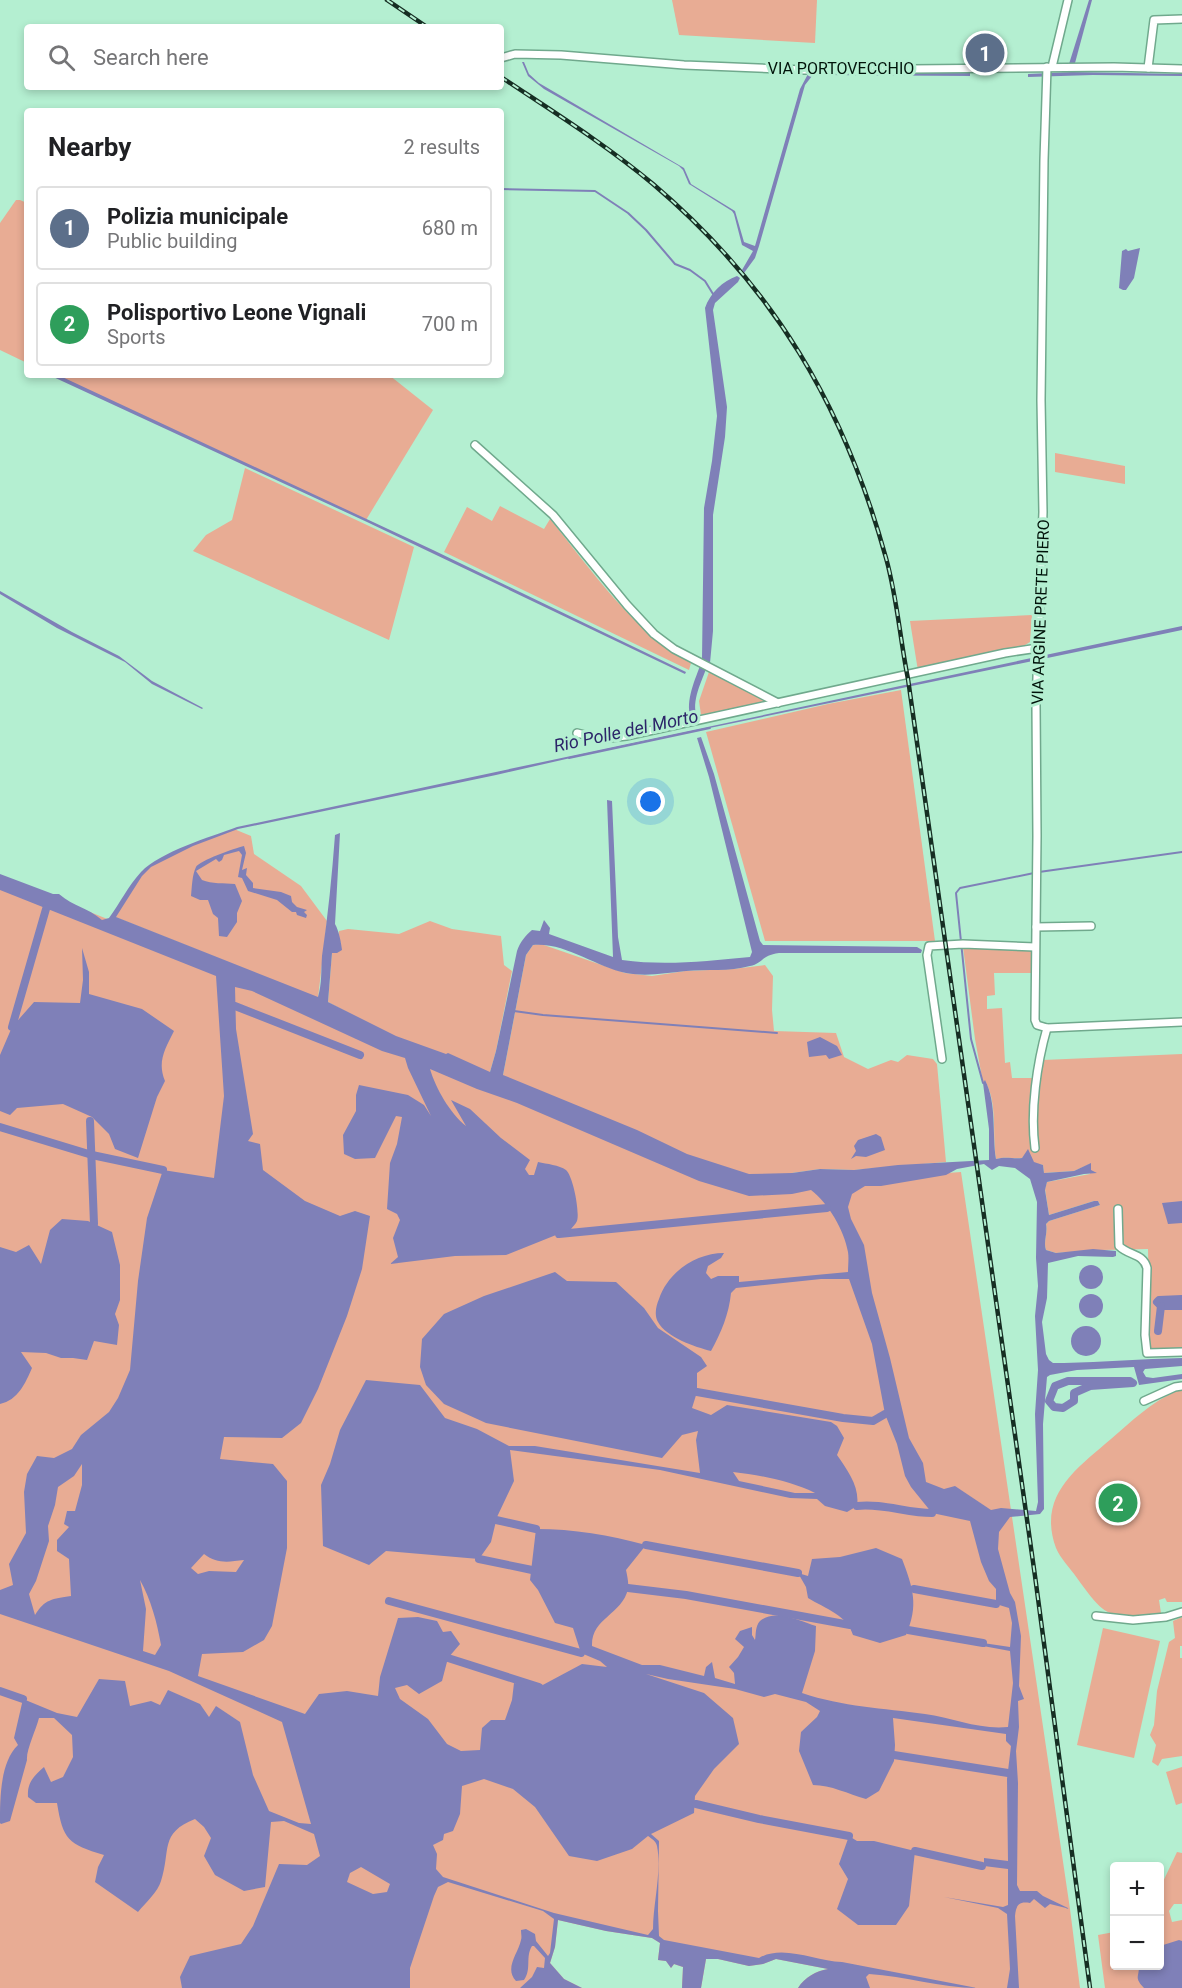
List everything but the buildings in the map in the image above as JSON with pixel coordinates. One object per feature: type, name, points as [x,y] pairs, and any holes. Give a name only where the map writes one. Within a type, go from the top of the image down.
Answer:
[{"type":"street","name":"VIA ARGINE PRETE PIERO","points":[[1047,1028],[1037,1025],[1035,1020],[1036,705],[1043,512],[1044,160],[1049,71],[1068,0]]},
{"type":"street","points":[[1148,68],[1154,20],[1182,19]]},
{"type":"street","name":"VIA PORTOVECCHIO","points":[[504,57],[515,54],[561,55],[684,65],[804,70],[1182,69]]},
{"type":"street","points":[[475,445],[553,515],[627,605],[654,634],[674,650],[778,703]]},
{"type":"street","points":[[577,733],[601,740],[626,736],[1005,653],[1038,650]]},
{"type":"street","points":[[1036,927],[1091,926]]},
{"type":"street","points":[[942,1059],[927,955],[929,946],[960,944],[1035,947]]},
{"type":"street","points":[[1035,1148],[1037,1069],[1047,1028],[1182,1022]]},
{"type":"street","points":[[1118,1209],[1119,1246],[1124,1251],[1141,1257],[1147,1268],[1145,1335],[1147,1353],[1182,1352]]},
{"type":"street","points":[[1144,1401],[1182,1386]]},
{"type":"street","points":[[1096,1616],[1133,1620],[1166,1617],[1182,1612]]},
{"type":"shaded area","points":[[672,0],[817,0],[815,43],[679,35]]},
{"type":"shaded area","points":[[16,200],[24,202],[24,362],[0,350],[0,223]]},
{"type":"shaded area","points":[[59,378],[393,378],[433,410],[366,520]]},
{"type":"shaded area","points":[[1055,453],[1125,466],[1125,484],[1055,472]]},
{"type":"shaded area","points":[[245,468],[414,547],[389,640],[193,551],[206,535],[232,520]]},
{"type":"shaded area","points":[[500,506],[544,529],[550,519],[614,598],[651,635],[691,663],[689,670],[444,552],[467,507],[492,521]]},
{"type":"shaded area","points":[[1032,615],[1030,642],[1020,648],[918,671],[910,621]]},
{"type":"shaded area","points":[[709,672],[768,701],[701,715],[699,701]]},
{"type":"shaded area","points":[[901,690],[935,941],[765,941],[706,732]]},
{"type":"shaded area","points":[[234,829],[251,836],[254,854],[301,886],[327,921],[318,998],[115,917],[146,868],[183,848]]},
{"type":"shaded area","points":[[0,876],[365,1022],[328,1002],[332,952],[341,943],[338,939],[339,931],[348,929],[399,934],[430,921],[452,929],[501,936],[504,965],[512,971],[490,1072],[503,1075],[526,955],[533,945],[541,944],[625,973],[652,976],[765,965],[773,976],[774,1031],[836,1033],[844,1057],[868,1069],[891,1060],[898,1062],[907,1055],[933,1059],[937,1064],[946,1162],[854,1170],[820,1169],[792,1173],[781,1185],[961,1172],[1080,1988],[798,1988],[811,1975],[828,1969],[776,1959],[749,1966],[718,1959],[706,1959],[701,1988],[682,1988],[683,1967],[674,1964],[671,1968],[666,1961],[658,1960],[660,1943],[652,1938],[558,1920],[555,1947],[550,1963],[564,1979],[582,1988],[0,1988]]},
{"type":"shaded area","points":[[963,947],[1032,949],[1031,973],[994,973],[995,995],[987,996],[987,1009],[1002,1008],[1005,1063],[1010,1062],[1012,1078],[1039,1078],[1043,1060],[1182,1054],[1182,1350],[1150,1351],[1148,1249],[1056,1253],[1046,1250],[1046,1224],[1049,1221],[1100,1205],[1098,1201],[1094,1201],[1049,1215],[1045,1189],[1047,1182],[1090,1174],[1090,1164],[1074,1171],[1044,1173],[1043,1165],[1034,1163],[1028,1152],[1022,1158],[996,1159],[992,1099],[985,1081],[983,1083]]},
{"type":"shaded area","points":[[1177,1391],[1182,1391],[1182,1602],[1167,1602],[1165,1598],[1159,1600],[1161,1613],[1130,1616],[1111,1613],[1103,1609],[1087,1592],[1056,1548],[1051,1530],[1056,1499],[1063,1485],[1085,1461],[1142,1412]]},
{"type":"shaded area","points":[[1182,1617],[1180,1658],[1182,1658],[1182,1756],[1162,1759],[1158,1766],[1152,1762],[1156,1745],[1150,1735],[1154,1725],[1157,1691],[1169,1642],[1175,1638],[1173,1621]]},
{"type":"shaded area","points":[[1103,1628],[1160,1641],[1134,1758],[1077,1745]]},
{"type":"shaded area","points":[[1182,1767],[1182,1803],[1176,1805],[1166,1772]]},
{"type":"shaded area","points":[[1177,1852],[1182,1853],[1182,1904],[1174,1904],[1169,1911],[1172,1922],[1182,1920],[1182,1988],[1105,1988],[1098,1935],[1110,1933],[1110,1970],[1164,1970],[1164,1880]]},
{"type":"water","points":[[1089,0],[1092,0],[1075,63],[1069,64]]},
{"type":"water","points":[[522,62],[529,74],[539,83],[684,168],[691,184],[735,211],[744,242],[755,246],[800,89],[808,74],[819,71],[970,73],[970,76],[812,76],[805,85],[755,258],[744,273],[742,270],[753,251],[742,245],[732,211],[689,184],[679,166],[544,89],[528,76]]},
{"type":"water","points":[[1072,72],[1182,74],[1182,76],[1028,77],[1028,74]]},
{"type":"water","points":[[1140,248],[1134,278],[1126,290],[1123,290],[1119,288],[1122,251]]},
{"type":"water","points":[[737,276],[740,278],[738,282],[715,303],[713,310],[727,407],[725,437],[713,515],[713,631],[710,663],[702,659],[704,508],[717,416],[705,308],[710,297],[718,288]]},
{"type":"water","points":[[55,378],[64,378],[433,550],[686,672],[685,674],[367,522]]},
{"type":"water","points":[[0,591],[119,656],[152,681],[203,708],[152,684],[125,662],[57,628],[0,594]]},
{"type":"water","points":[[1182,626],[1182,630],[632,744],[238,829],[193,846],[151,867],[142,876],[116,917],[318,997],[335,835],[340,833],[335,924],[342,950],[332,953],[328,1002],[396,1036],[448,1053],[490,1072],[517,951],[529,932],[540,931],[544,920],[550,928],[549,934],[613,957],[607,800],[612,801],[618,937],[622,960],[670,963],[750,957],[752,952],[709,777],[697,738],[701,737],[714,774],[763,945],[917,947],[922,950],[921,953],[779,953],[769,955],[754,965],[742,968],[641,975],[615,970],[557,947],[533,945],[526,955],[503,1075],[637,1130],[687,1154],[749,1174],[792,1173],[820,1169],[854,1170],[989,1160],[989,1129],[983,1083],[985,1080],[993,1109],[996,1159],[1022,1158],[1028,1149],[1034,1162],[1043,1165],[1044,1173],[1074,1171],[1091,1163],[1091,1170],[1097,1173],[1047,1182],[1045,1190],[1049,1215],[1094,1201],[1098,1201],[1100,1205],[1049,1221],[1046,1224],[1046,1250],[1056,1253],[1093,1249],[1116,1251],[1116,1256],[1078,1256],[1048,1263],[1047,1298],[1042,1322],[1046,1354],[1053,1363],[1182,1358],[1182,1366],[1145,1369],[1143,1372],[1146,1377],[1153,1378],[1182,1374],[1182,1379],[1139,1385],[1134,1367],[1077,1370],[1047,1377],[1043,1424],[1044,1509],[1040,1514],[1010,1517],[999,1532],[998,1549],[1010,1593],[1015,1602],[1021,1636],[1019,1686],[1024,1699],[1018,1701],[1019,1727],[1016,1751],[1017,1885],[1020,1891],[1037,1891],[1070,1909],[1050,1904],[1045,1908],[1034,1899],[1030,1903],[1021,1903],[1017,1907],[1015,1916],[1019,1988],[1007,1988],[1010,1969],[1007,1914],[998,1908],[944,1897],[1003,1907],[1008,1905],[1008,1869],[984,1866],[984,1858],[1008,1861],[1007,1779],[1011,1746],[1006,1741],[1006,1734],[893,1718],[894,1761],[879,1791],[866,1799],[833,1788],[813,1785],[799,1751],[801,1732],[817,1717],[820,1711],[806,1702],[775,1694],[764,1697],[735,1689],[646,1674],[704,1693],[733,1718],[739,1744],[714,1769],[695,1796],[694,1813],[651,1834],[659,1841],[659,1936],[664,1940],[759,1958],[778,1953],[799,1954],[977,1988],[869,1974],[866,1977],[870,1988],[798,1988],[811,1975],[828,1969],[776,1959],[749,1966],[718,1959],[706,1959],[701,1988],[682,1988],[683,1967],[674,1964],[671,1968],[666,1961],[658,1960],[660,1943],[652,1938],[558,1920],[555,1947],[550,1963],[564,1979],[582,1988],[520,1988],[532,1977],[537,1967],[544,1968],[545,1958],[532,1946],[526,1976],[524,1980],[516,1981],[511,1971],[521,1940],[521,1930],[526,1929],[535,1934],[536,1941],[548,1956],[554,1919],[543,1911],[448,1882],[438,1887],[434,1896],[410,1968],[410,1988],[182,1988],[180,1977],[190,1956],[241,1944],[253,1926],[279,1864],[307,1865],[320,1856],[314,1834],[284,1821],[271,1822],[265,1887],[244,1891],[215,1875],[204,1856],[211,1838],[195,1819],[176,1830],[171,1837],[159,1885],[138,1912],[95,1882],[98,1867],[104,1855],[82,1847],[69,1839],[62,1825],[57,1803],[36,1803],[28,1797],[30,1783],[44,1767],[51,1782],[63,1777],[73,1757],[72,1735],[54,1718],[39,1718],[10,1821],[0,1823],[2,1781],[12,1752],[18,1745],[14,1738],[23,1699],[57,1713],[77,1717],[99,1679],[125,1681],[130,1706],[151,1701],[160,1705],[168,1690],[200,1704],[209,1717],[216,1706],[240,1722],[253,1775],[269,1811],[299,1823],[311,1824],[282,1722],[169,1671],[0,1614],[0,1590],[13,1585],[9,1564],[26,1533],[24,1492],[27,1474],[37,1456],[54,1458],[72,1449],[81,1435],[109,1412],[118,1398],[130,1370],[138,1281],[147,1218],[163,1170],[214,1178],[224,1096],[216,976],[0,890],[0,874],[53,894],[59,894],[102,920],[109,918],[132,883],[149,865],[186,846],[237,827]],"holes":[[[235,987],[252,991],[382,1051],[405,1058],[431,1116],[424,1105],[408,1095],[359,1085],[356,1095],[356,1111],[343,1135],[344,1154],[355,1159],[375,1158],[396,1116],[402,1117],[397,1144],[390,1163],[387,1209],[397,1214],[400,1220],[393,1238],[398,1257],[390,1264],[455,1256],[506,1255],[571,1229],[577,1221],[578,1210],[575,1194],[566,1170],[538,1162],[534,1175],[529,1175],[525,1169],[530,1160],[501,1138],[470,1109],[451,1100],[466,1126],[460,1121],[444,1100],[430,1069],[517,1103],[699,1181],[749,1196],[792,1194],[811,1190],[824,1202],[839,1226],[848,1252],[848,1272],[739,1282],[739,1276],[718,1276],[711,1279],[706,1273],[708,1266],[721,1258],[724,1253],[703,1256],[684,1266],[669,1280],[657,1305],[657,1319],[662,1327],[674,1337],[711,1351],[724,1323],[731,1293],[736,1288],[821,1279],[849,1279],[872,1344],[885,1414],[897,1444],[905,1476],[932,1513],[970,1521],[981,1562],[989,1581],[996,1589],[996,1604],[1009,1608],[1012,1623],[1010,1647],[983,1643],[983,1646],[1010,1651],[1013,1683],[1008,1727],[987,1727],[925,1714],[848,1704],[802,1693],[815,1651],[816,1626],[788,1617],[773,1616],[760,1621],[756,1628],[755,1640],[752,1627],[740,1631],[735,1639],[744,1647],[729,1667],[734,1673],[735,1684],[715,1678],[712,1662],[706,1667],[704,1676],[660,1665],[642,1665],[592,1646],[596,1629],[625,1598],[628,1589],[626,1570],[646,1545],[564,1530],[536,1529],[530,1580],[538,1590],[555,1623],[573,1628],[581,1653],[600,1661],[607,1667],[582,1664],[539,1687],[514,1683],[512,1700],[505,1720],[491,1720],[482,1728],[480,1750],[461,1751],[447,1744],[428,1719],[400,1699],[395,1688],[407,1685],[419,1694],[442,1681],[448,1658],[460,1644],[451,1631],[443,1632],[437,1621],[418,1617],[398,1618],[380,1677],[378,1696],[347,1691],[319,1694],[305,1714],[198,1676],[202,1654],[243,1652],[264,1640],[272,1626],[287,1548],[287,1481],[273,1464],[220,1459],[224,1437],[282,1438],[301,1423],[318,1389],[347,1316],[362,1269],[370,1216],[355,1211],[340,1216],[305,1201],[263,1170],[260,1144],[248,1141],[253,1134],[236,1029]],[[984,1164],[992,1170],[999,1166],[1015,1168],[1030,1179],[1037,1202],[1038,1286],[1035,1316],[1038,1370],[1035,1414],[1038,1502],[1036,1511],[1001,1508],[991,1510],[955,1486],[944,1489],[926,1482],[923,1463],[909,1438],[872,1293],[864,1245],[851,1219],[848,1207],[852,1194],[865,1186],[881,1186],[946,1175],[957,1169]],[[82,1464],[82,1485],[75,1511],[67,1511],[64,1524],[69,1527],[57,1540],[57,1551],[69,1559],[71,1596],[50,1601],[42,1606],[35,1615],[29,1594],[36,1581],[49,1541],[48,1526],[58,1487],[74,1476]],[[204,1554],[218,1561],[244,1560],[236,1572],[209,1571],[198,1574],[191,1568]],[[140,1580],[153,1611],[161,1645],[155,1655],[143,1651],[146,1609]],[[484,1779],[513,1789],[535,1807],[569,1856],[597,1861],[632,1849],[648,1836],[656,1843],[658,1856],[653,1929],[648,1935],[554,1913],[443,1877],[436,1869],[437,1854],[433,1845],[443,1840],[444,1834],[453,1831],[460,1814],[462,1786]],[[361,1867],[390,1884],[387,1892],[373,1894],[347,1882],[350,1873]]]},
{"type":"water","points":[[700,666],[706,669],[695,708],[699,720],[692,720],[689,701]]},
{"type":"water","points":[[244,846],[246,853],[242,870],[247,868],[246,875],[253,883],[253,888],[281,892],[291,896],[292,902],[297,907],[307,910],[304,912],[307,915],[306,918],[292,912],[277,900],[248,891],[242,878],[238,877],[242,855],[239,851],[224,855],[219,862],[216,859],[196,871],[202,880],[235,884],[242,901],[237,913],[237,922],[227,937],[219,936],[218,918],[213,914],[208,900],[200,900],[191,896],[194,874],[196,867],[204,861]]},
{"type":"water","points":[[82,948],[89,972],[89,994],[142,1009],[174,1031],[162,1062],[165,1081],[157,1097],[138,1158],[115,1149],[109,1134],[92,1117],[63,1104],[17,1108],[10,1115],[0,1111],[0,1055],[12,1027],[34,1002],[80,1003],[83,980]]},
{"type":"water","points":[[820,1037],[837,1046],[842,1055],[829,1059],[826,1055],[809,1057],[807,1042]]},
{"type":"water","points":[[876,1134],[881,1137],[885,1150],[866,1157],[856,1156],[851,1159],[856,1151],[854,1146],[858,1140]]},
{"type":"water","points":[[1182,1201],[1182,1223],[1168,1224],[1162,1203]]},
{"type":"water","points":[[62,1219],[88,1221],[112,1232],[120,1265],[120,1300],[115,1314],[119,1325],[117,1345],[94,1341],[87,1360],[61,1358],[46,1353],[21,1352],[32,1368],[16,1395],[0,1404],[0,1247],[16,1252],[29,1245],[41,1264],[50,1230]]},
{"type":"water","points":[[1091,1265],[1096,1266],[1102,1272],[1102,1282],[1096,1288],[1091,1289],[1086,1288],[1080,1282],[1079,1277],[1080,1272],[1086,1266]]},
{"type":"water","points":[[555,1272],[567,1281],[616,1282],[644,1308],[658,1328],[701,1357],[707,1366],[697,1373],[697,1392],[692,1408],[711,1415],[727,1405],[831,1422],[837,1426],[844,1438],[837,1455],[855,1486],[857,1506],[847,1512],[825,1506],[817,1499],[790,1498],[660,1470],[510,1450],[514,1481],[497,1517],[491,1542],[479,1559],[386,1551],[369,1565],[323,1546],[321,1485],[340,1430],[366,1380],[420,1385],[445,1418],[477,1429],[509,1446],[535,1446],[700,1473],[696,1440],[698,1431],[682,1435],[662,1458],[486,1423],[444,1404],[426,1385],[420,1367],[422,1339],[444,1314],[484,1296]],"holes":[[[733,1472],[786,1482],[815,1493],[795,1493],[739,1481]]]},
{"type":"water","points":[[1091,1294],[1100,1297],[1103,1306],[1100,1315],[1091,1318],[1082,1315],[1079,1306],[1082,1297]]},
{"type":"water","points":[[1086,1326],[1096,1331],[1101,1341],[1096,1351],[1086,1356],[1076,1351],[1071,1341],[1076,1331]]},
{"type":"water","points":[[876,1548],[902,1559],[913,1597],[912,1615],[906,1635],[880,1643],[853,1635],[841,1617],[808,1598],[806,1587],[798,1573],[808,1576],[812,1559],[840,1557]]},
{"type":"water","points":[[849,1836],[857,1841],[874,1841],[915,1851],[909,1906],[896,1925],[858,1925],[837,1909],[848,1879],[839,1864]]},
{"type":"water","points":[[1182,1941],[1182,1988],[1144,1988],[1138,1979],[1139,1970],[1164,1970],[1164,1945]]},
{"type":"waterway","points":[[504,189],[595,191],[628,213],[675,264],[690,270],[705,281],[713,294]]},
{"type":"waterway","name":"Rio Polle del Morto","points":[[569,758],[710,728]]},
{"type":"waterway","points":[[1039,872],[1182,852]]},
{"type":"waterway","points":[[983,1083],[971,1039],[956,893],[960,888],[1034,873]]},
{"type":"waterway","points":[[12,1027],[46,909]]},
{"type":"waterway","points":[[235,1006],[360,1055]]},
{"type":"waterway","points":[[514,1011],[777,1033]]},
{"type":"waterway","points":[[90,1121],[94,1224]]},
{"type":"waterway","points":[[0,1127],[92,1155],[163,1170]]},
{"type":"waterway","points":[[559,1234],[827,1208]]},
{"type":"waterway","points":[[1182,1299],[1157,1302],[1161,1306],[1182,1306]]},
{"type":"waterway","points":[[1158,1331],[1161,1306]]},
{"type":"waterway","points":[[1068,1381],[1130,1381],[1133,1383],[1090,1386],[1074,1393],[1074,1401],[1063,1408],[1054,1407],[1049,1401],[1055,1386],[1068,1381]]},
{"type":"waterway","points":[[697,1392],[843,1418],[873,1421],[885,1414]]},
{"type":"waterway","points":[[857,1506],[866,1505],[932,1513]]},
{"type":"waterway","points":[[496,1520],[536,1529]]},
{"type":"waterway","points":[[646,1545],[798,1573]]},
{"type":"waterway","points":[[479,1559],[532,1570]]},
{"type":"waterway","points":[[628,1588],[686,1595],[850,1625]]},
{"type":"waterway","points":[[914,1589],[996,1604]]},
{"type":"waterway","points":[[389,1601],[581,1653]]},
{"type":"waterway","points":[[908,1630],[983,1643]]},
{"type":"waterway","points":[[448,1658],[539,1687]]},
{"type":"waterway","points":[[0,1691],[23,1699]]},
{"type":"waterway","points":[[894,1755],[1008,1773]]},
{"type":"waterway","points":[[696,1804],[849,1836]]},
{"type":"waterway","points":[[915,1851],[982,1866]]},
{"type":"railway","points":[[387,0],[423,24]]},
{"type":"railway","points":[[504,79],[635,169],[696,223],[735,265],[769,308],[799,353],[826,400],[849,450],[886,558],[908,679],[1035,1576],[1090,1988]]},
{"type":"place","name":"Polizia municipale","points":[[985,53]]},
{"type":"place","name":"Polisportivo Leone Vignali","points":[[1118,1503]]}]
